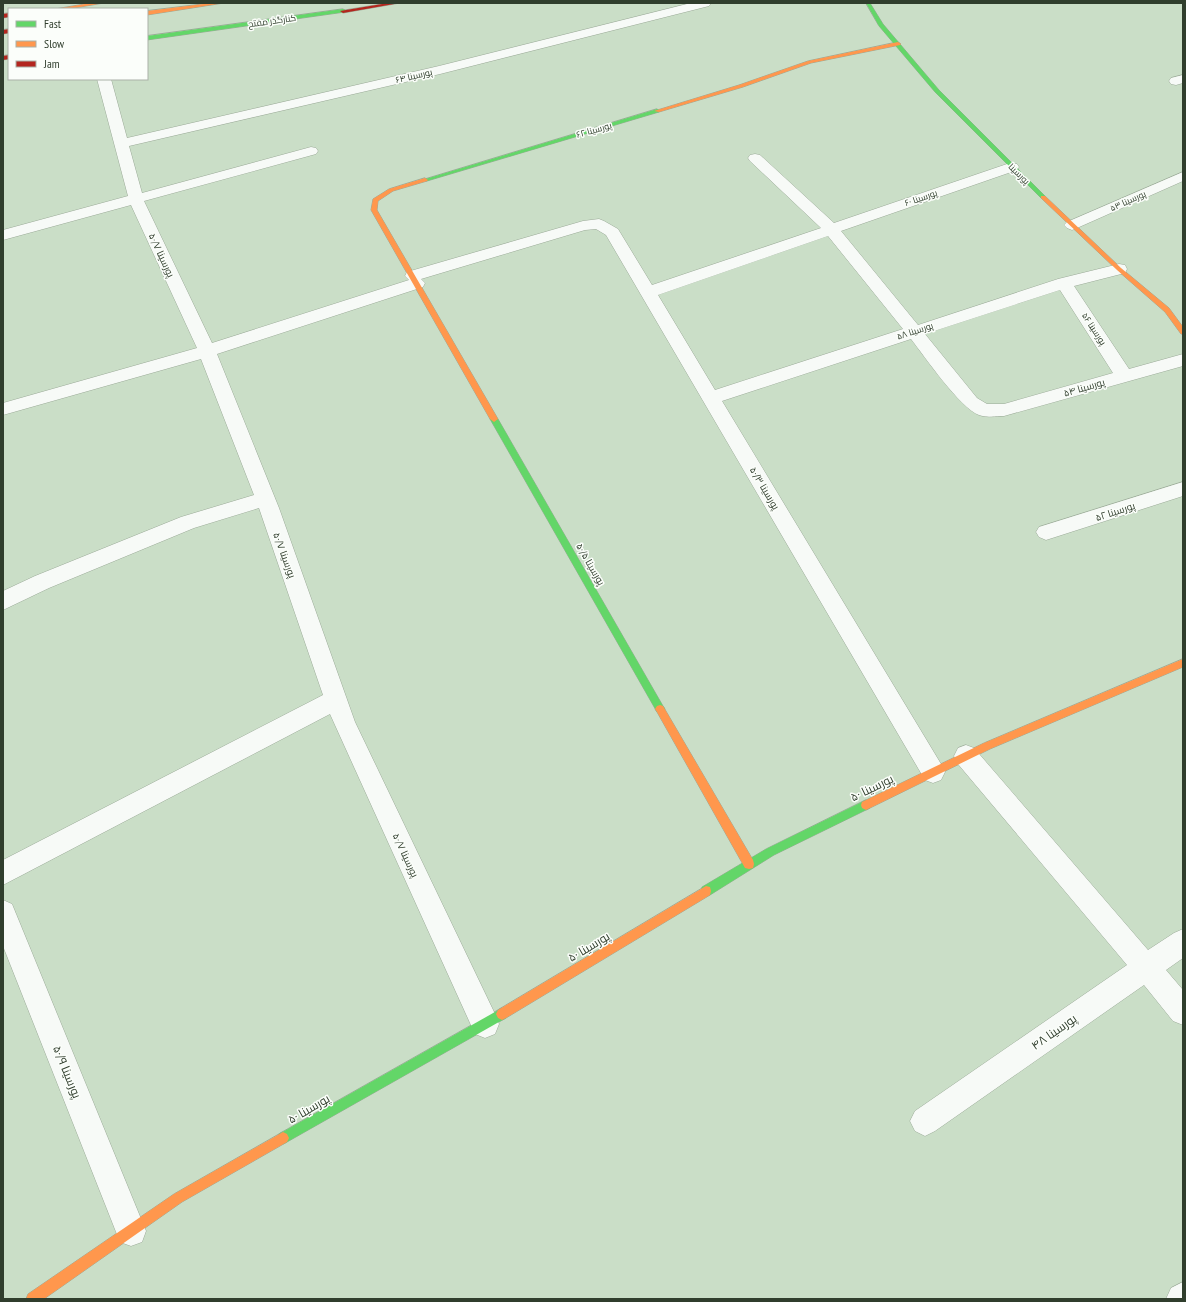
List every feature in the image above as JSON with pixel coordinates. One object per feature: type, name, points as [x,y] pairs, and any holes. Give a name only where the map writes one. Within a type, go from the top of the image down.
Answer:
[{"type":"street","points":[[64,8],[102,3]]},
{"type":"street","points":[[148,13],[222,3]]},
{"type":"street","points":[[349,10],[383,3]]},
{"type":"street","name":"کنارگذر مفتح","points":[[148,38],[398,3]]},
{"type":"street","name":"پورسینا ۶۴","points":[[121,144],[440,70],[705,3]]},
{"type":"street","name":"پورسینا","points":[[868,3],[881,25],[937,91],[1072,225],[1167,310],[1183,332]]},
{"type":"street","name":"پورسینا ۶۲","points":[[415,279],[374,210],[375,200],[391,190],[741,86],[810,62],[898,44]]},
{"type":"street","name":"پورسینا ۵۰/۷","points":[[104,80],[136,200],[207,351],[265,499],[344,722],[485,1024]]},
{"type":"street","points":[[3,235],[136,200],[311,151]]},
{"type":"street","points":[[755,158],[831,229],[913,331]]},
{"type":"street","name":"پورسینا ۶۰","points":[[649,292],[1012,167]]},
{"type":"street","name":"پورسینا ۵۳","points":[[1072,225],[1183,176]]},
{"type":"street","name":"پورسینا ۵۰/۳","points":[[3,409],[207,351],[415,279],[583,226],[599,224],[612,232],[649,292],[933,772]]},
{"type":"street","name":"پورسینا ۵۸","points":[[711,398],[1064,283],[1120,269]]},
{"type":"street","name":"پورسینا ۵۰/۵","points":[[415,279],[749,864]]},
{"type":"street","name":"پورسینا ۵۶","points":[[1064,283],[1124,376]]},
{"type":"street","name":"پورسینا ۵۴","points":[[913,331],[971,402],[984,410],[1004,410],[1183,360]]},
{"type":"street","name":"پورسینا ۵۲","points":[[1046,532],[1183,489]]},
{"type":"street","points":[[5,594],[42,582],[188,522],[265,499]]},
{"type":"street","name":"پورسینا ۵۰","points":[[33,1299],[178,1198],[485,1024],[770,852],[966,756],[1183,663]]},
{"type":"street","points":[[3,873],[336,699]]},
{"type":"street","points":[[966,756],[1183,1011]]},
{"type":"street","name":"پورسینا ۵۰/۹","points":[[3,913],[131,1231]]},
{"type":"street","name":"پورسینا ۴۸","points":[[925,1121],[1183,942]]},
{"type":"traffic: fast","points":[[868,3],[881,25],[937,91],[1043,197]]},
{"type":"traffic: fast","points":[[148,38],[343,11]]},
{"type":"traffic: fast","points":[[425,180],[657,111]]},
{"type":"traffic: fast","points":[[494,419],[660,709]]},
{"type":"traffic: fast","points":[[706,891],[770,852],[866,805]]},
{"type":"traffic: fast","points":[[283,1138],[502,1014]]},
{"type":"traffic: slow","points":[[64,8],[102,3]]},
{"type":"traffic: slow","points":[[148,13],[222,3]]},
{"type":"traffic: slow","points":[[657,111],[741,86],[810,62],[898,44]]},
{"type":"traffic: slow","points":[[425,180],[391,190],[375,200],[374,210],[494,419]]},
{"type":"traffic: slow","points":[[1043,197],[1119,269],[1167,310],[1183,332]]},
{"type":"traffic: slow","points":[[866,805],[987,746],[1183,663]]},
{"type":"traffic: slow","points":[[660,709],[749,864]]},
{"type":"traffic: slow","points":[[502,1014],[706,891]]},
{"type":"traffic: slow","points":[[33,1299],[178,1198],[283,1138]]},
{"type":"traffic: jam","points":[[343,11],[398,3]]},
{"type":"traffic: jam","points":[[3,16],[8,15]]},
{"type":"traffic: jam","points":[[3,32],[8,31]]},
{"type":"traffic: jam","points":[[3,58],[8,57]]}]
